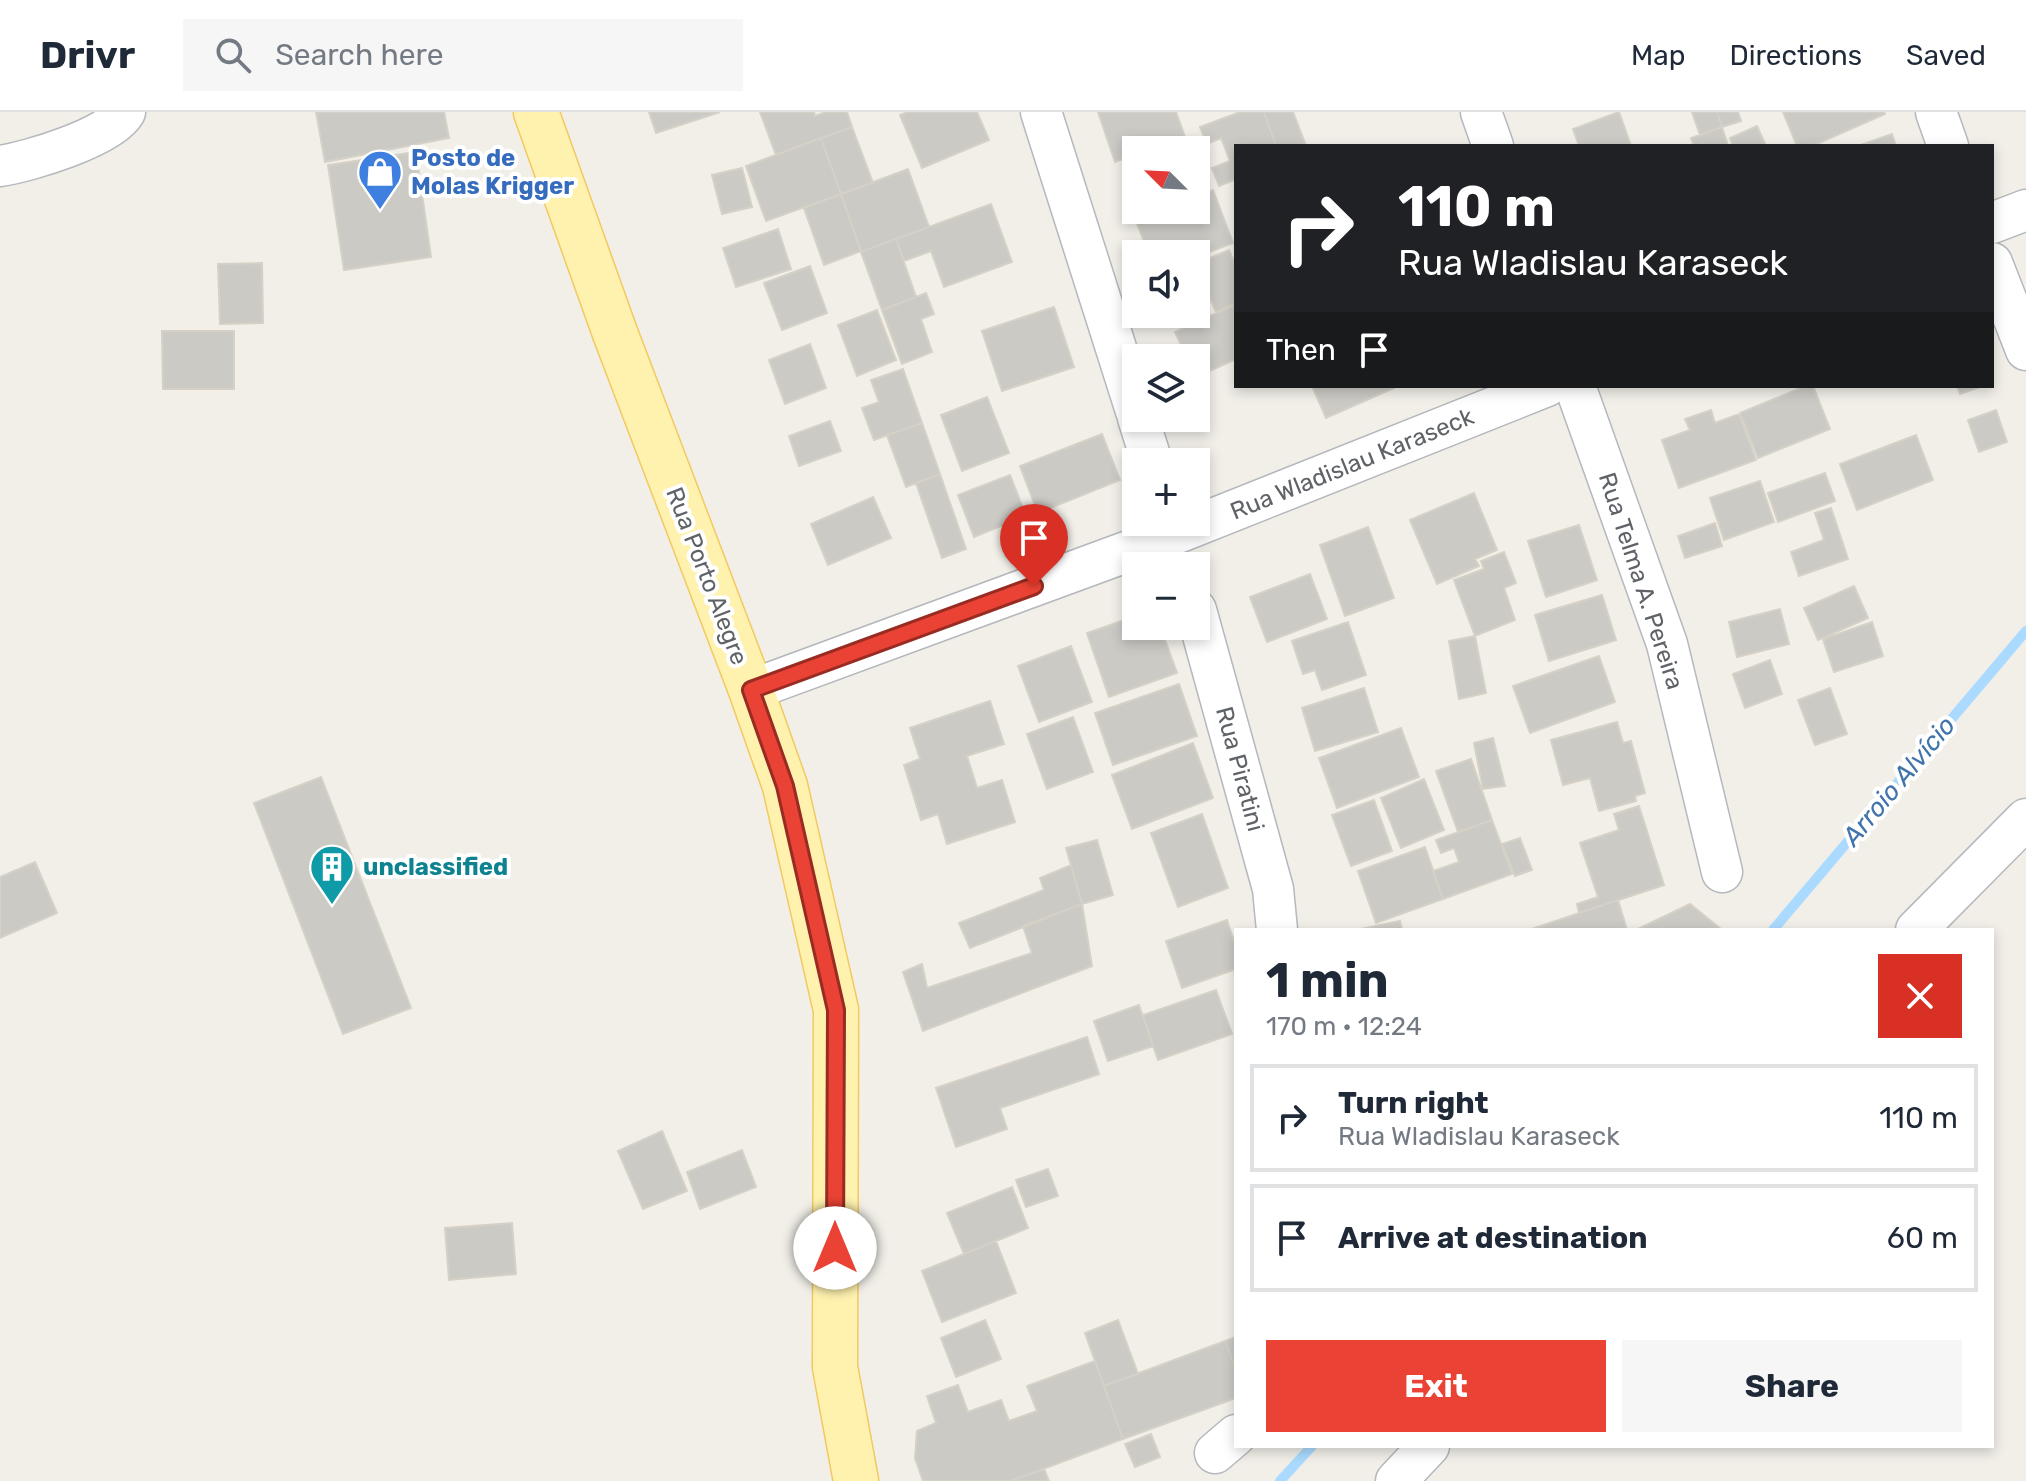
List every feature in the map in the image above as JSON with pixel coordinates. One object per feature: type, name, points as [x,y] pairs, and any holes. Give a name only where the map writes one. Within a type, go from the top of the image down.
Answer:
[{"type":"main road","name":"Rua Porto Alegre","points":[[536,112],[615,333],[785,786],[836,1010],[835,1367],[856,1481]]},
{"type":"street","points":[[0,166],[18,164],[89,139],[122,118],[125,112]]},
{"type":"street","points":[[1041,112],[1122,367]]},
{"type":"street","points":[[1481,112],[1492,144]]},
{"type":"street","points":[[1936,112],[1947,144]]},
{"type":"street","points":[[1994,222],[2026,210]]},
{"type":"street","points":[[1994,268],[2026,350]]},
{"type":"street","name":"Rua Wladislau Karaseck","points":[[751,690],[1177,541],[1542,388]]},
{"type":"street","name":"Rua Telma A. Pereira","points":[[1576,388],[1667,644],[1722,872]]},
{"type":"street","name":"Rua Piratini","points":[[1204,640],[1273,889],[1277,928]]},
{"type":"street","points":[[1918,928],[2026,819]]},
{"type":"street","points":[[1396,1481],[1427,1448]]},
{"type":"building","points":[[316,112],[444,112],[449,138],[325,162]]},
{"type":"building","points":[[649,112],[720,112],[656,133]]},
{"type":"building","points":[[760,112],[814,112],[815,116],[826,112],[847,112],[852,127],[776,155]]},
{"type":"building","points":[[908,112],[977,112],[989,140],[922,168],[900,115]]},
{"type":"building","points":[[1098,112],[1176,112],[1185,136],[1122,136],[1122,159],[1115,162]]},
{"type":"building","points":[[1240,112],[1264,112],[1275,144],[1234,144],[1234,180],[1219,186],[1212,168],[1230,161],[1221,138],[1210,143],[1210,136],[1204,136],[1200,127]]},
{"type":"building","points":[[1264,112],[1293,112],[1305,144],[1275,144]]},
{"type":"building","points":[[1619,112],[1630,144],[1578,144],[1573,129]]},
{"type":"building","points":[[1692,112],[1717,112],[1722,127],[1700,135]]},
{"type":"building","points":[[1717,112],[1738,112],[1741,121],[1722,127]]},
{"type":"building","points":[[1783,112],[1885,114],[1817,144],[1796,144]]},
{"type":"building","points":[[1757,126],[1765,144],[1732,144],[1730,138]]},
{"type":"building","points":[[852,127],[873,183],[841,194],[821,138]]},
{"type":"building","points":[[1722,127],[1727,144],[1693,144],[1691,138]]},
{"type":"building","points":[[1892,134],[1895,144],[1864,144]]},
{"type":"building","points":[[821,138],[841,194],[766,221],[746,166]]},
{"type":"building","name":"Posto de Molas Krigger","points":[[416,152],[431,257],[344,270],[328,165]]},
{"type":"building","points":[[742,168],[752,207],[722,214],[712,175]]},
{"type":"building","points":[[908,169],[929,227],[861,252],[841,194]]},
{"type":"building","points":[[1213,190],[1233,243],[1210,252],[1210,240],[1143,240],[1137,224],[1210,224],[1210,191]]},
{"type":"building","points":[[841,194],[861,251],[824,265],[804,208]]},
{"type":"building","points":[[991,204],[1012,262],[944,287],[931,251],[904,261],[896,239]]},
{"type":"building","points":[[778,229],[791,269],[736,287],[723,248]]},
{"type":"building","points":[[896,239],[916,297],[882,310],[861,252]]},
{"type":"building","points":[[1229,250],[1234,262],[1234,304],[1216,312],[1210,298],[1210,258]]},
{"type":"building","points":[[262,263],[263,323],[220,324],[218,264]]},
{"type":"building","points":[[810,266],[827,313],[782,330],[764,283]]},
{"type":"building","points":[[926,293],[934,314],[921,319],[932,352],[902,364],[882,310]]},
{"type":"building","points":[[1234,305],[1234,360],[1210,371],[1210,344],[1181,344],[1175,332],[1184,328],[1210,328],[1210,316]]},
{"type":"building","points":[[1054,307],[1074,367],[1002,391],[982,331]]},
{"type":"building","points":[[877,310],[896,360],[857,376],[838,325]]},
{"type":"building","points":[[162,331],[234,331],[234,389],[163,389]]},
{"type":"building","points":[[810,344],[826,388],[785,404],[769,360]]},
{"type":"building","points":[[903,369],[922,423],[874,440],[862,408],[879,402],[871,380]]},
{"type":"building","points":[[1313,388],[1394,388],[1326,418]]},
{"type":"building","points":[[1801,388],[1814,388],[1830,429],[1758,458],[1740,413]]},
{"type":"building","points":[[1958,388],[1976,388],[1960,394]]},
{"type":"building","points":[[987,397],[1009,453],[962,471],[941,415]]},
{"type":"building","points":[[1711,410],[1715,423],[1739,414],[1756,460],[1679,488],[1662,440],[1690,430],[1685,419]]},
{"type":"building","points":[[1996,410],[2007,442],[1979,452],[1968,420]]},
{"type":"building","points":[[830,421],[841,451],[799,466],[789,436]]},
{"type":"building","points":[[922,423],[940,474],[906,487],[887,435]]},
{"type":"building","points":[[1102,434],[1120,480],[1038,513],[1020,466]]},
{"type":"building","points":[[1916,435],[1933,480],[1857,510],[1840,464]]},
{"type":"building","points":[[1825,473],[1835,501],[1778,522],[1768,493]]},
{"type":"building","points":[[940,474],[966,549],[942,558],[916,483]]},
{"type":"building","points":[[1010,475],[1026,516],[974,537],[958,495]]},
{"type":"building","points":[[1760,481],[1774,522],[1724,540],[1710,498]]},
{"type":"building","points":[[1474,493],[1497,550],[1475,559],[1479,566],[1437,584],[1410,520]]},
{"type":"building","points":[[873,497],[891,538],[828,565],[811,524]]},
{"type":"building","points":[[1831,508],[1848,559],[1799,576],[1791,552],[1824,540],[1815,513]]},
{"type":"building","points":[[1715,523],[1722,546],[1685,558],[1678,536]]},
{"type":"building","points":[[1579,525],[1597,580],[1546,597],[1528,541]]},
{"type":"building","points":[[1368,527],[1394,598],[1345,616],[1320,545]]},
{"type":"building","points":[[1504,552],[1516,583],[1504,588],[1515,620],[1475,636],[1454,580],[1484,569],[1481,561]]},
{"type":"building","points":[[1310,574],[1327,619],[1267,642],[1250,597]]},
{"type":"building","points":[[1854,586],[1868,618],[1818,640],[1804,608]]},
{"type":"building","points":[[1602,595],[1616,640],[1549,661],[1535,615]]},
{"type":"building","points":[[1780,609],[1789,644],[1737,657],[1729,622]]},
{"type":"building","points":[[1122,621],[1122,640],[1165,640],[1177,673],[1109,697],[1087,633]]},
{"type":"building","points":[[1348,622],[1366,675],[1322,690],[1315,670],[1303,674],[1292,641]]},
{"type":"building","points":[[1872,622],[1883,656],[1834,672],[1823,639]]},
{"type":"building","points":[[1475,636],[1486,693],[1459,699],[1449,641]]},
{"type":"building","points":[[1071,646],[1092,702],[1039,722],[1018,666]]},
{"type":"building","points":[[1599,656],[1615,702],[1530,733],[1513,686]]},
{"type":"building","points":[[1770,660],[1782,694],[1745,708],[1733,674]]},
{"type":"building","points":[[1179,684],[1197,736],[1113,765],[1095,713]]},
{"type":"building","points":[[1364,688],[1378,732],[1315,751],[1302,708]]},
{"type":"building","points":[[1830,688],[1847,734],[1815,745],[1798,700]]},
{"type":"building","points":[[990,701],[1004,744],[967,756],[977,788],[1002,780],[1015,822],[947,844],[938,814],[921,820],[904,765],[920,759],[910,728]]},
{"type":"building","points":[[1073,717],[1093,772],[1047,789],[1027,734]]},
{"type":"building","points":[[1617,722],[1623,743],[1631,741],[1645,793],[1635,796],[1636,801],[1599,811],[1590,778],[1563,785],[1551,740]]},
{"type":"building","points":[[1401,728],[1419,777],[1337,808],[1319,758]]},
{"type":"building","points":[[1493,738],[1505,786],[1483,789],[1474,743]]},
{"type":"building","points":[[1193,743],[1213,798],[1132,829],[1112,775]]},
{"type":"building","points":[[1471,759],[1492,820],[1458,832],[1436,771]]},
{"type":"building","name":"unclassified","points":[[321,777],[411,1008],[343,1034],[254,803]]},
{"type":"building","points":[[1424,779],[1444,830],[1401,848],[1381,798]]},
{"type":"building","points":[[1374,800],[1392,851],[1351,866],[1332,815]]},
{"type":"building","points":[[1639,806],[1664,885],[1579,913],[1577,904],[1598,897],[1580,843],[1619,830],[1614,814]]},
{"type":"building","points":[[1202,814],[1228,888],[1178,907],[1151,833]]},
{"type":"building","points":[[1492,820],[1512,874],[1443,899],[1433,871],[1459,862],[1454,848],[1441,853],[1436,840]]},
{"type":"building","points":[[1520,838],[1532,870],[1515,876],[1502,844]]},
{"type":"building","points":[[1097,840],[1113,895],[1082,904],[1066,848]]},
{"type":"building","points":[[1425,847],[1443,899],[1376,923],[1358,871]]},
{"type":"building","points":[[35,862],[57,913],[0,938],[0,877]]},
{"type":"building","points":[[1071,865],[1082,904],[970,948],[959,923],[1044,890],[1040,878]]},
{"type":"building","points":[[1618,900],[1626,928],[1535,928]]},
{"type":"building","points":[[1082,904],[1092,966],[923,1031],[903,972],[922,964],[927,988],[1032,953],[1023,926]]},
{"type":"building","points":[[1690,904],[1720,928],[1640,928]]},
{"type":"building","points":[[1227,920],[1234,942],[1234,970],[1182,988],[1166,941]]},
{"type":"building","points":[[1400,921],[1402,928],[1366,928]]},
{"type":"building","points":[[1216,990],[1232,1034],[1158,1060],[1143,1015]]},
{"type":"building","points":[[1139,1005],[1153,1046],[1108,1061],[1094,1021]]},
{"type":"building","points":[[1087,1037],[1099,1074],[1000,1108],[1007,1129],[956,1147],[936,1088]]},
{"type":"building","points":[[662,1131],[687,1191],[643,1209],[618,1151]]},
{"type":"building","points":[[742,1150],[756,1187],[700,1209],[687,1172]]},
{"type":"building","points":[[1048,1169],[1058,1196],[1026,1207],[1016,1180]]},
{"type":"building","points":[[1012,1187],[1028,1228],[964,1254],[947,1213]]},
{"type":"building","points":[[512,1223],[516,1274],[449,1280],[445,1228]]},
{"type":"building","points":[[996,1241],[1016,1293],[942,1322],[922,1271]]},
{"type":"building","points":[[985,1320],[1001,1359],[956,1377],[941,1338]]},
{"type":"building","points":[[1118,1320],[1138,1374],[1104,1386],[1085,1333]]},
{"type":"building","points":[[1234,1338],[1234,1365],[1225,1341]]},
{"type":"building","points":[[1225,1341],[1234,1366],[1234,1399],[1123,1439],[1104,1386]]},
{"type":"building","points":[[1095,1361],[1123,1439],[1011,1481],[923,1481],[915,1458],[917,1431],[936,1423],[927,1396],[958,1385],[968,1412],[1001,1400],[1009,1421],[1037,1411],[1027,1386]]},
{"type":"building","points":[[1151,1434],[1160,1457],[1135,1467],[1125,1444]]},
{"type":"building","points":[[1044,1469],[1049,1481],[1011,1481]]},
{"type":"waterway","name":"Arroio Alvício","points":[[1775,928],[2026,631]]},
{"type":"waterway","name":"Arroio Alvício","points":[[1280,1481],[1310,1448]]},
{"type":"place","name":"Posto de Molas Krigger","points":[[380,211]]},
{"type":"place","name":"unclassified","points":[[332,906]]},
{"type":"route","points":[[835,1248],[836,1010],[785,786],[751,690],[1034,586]]}]
